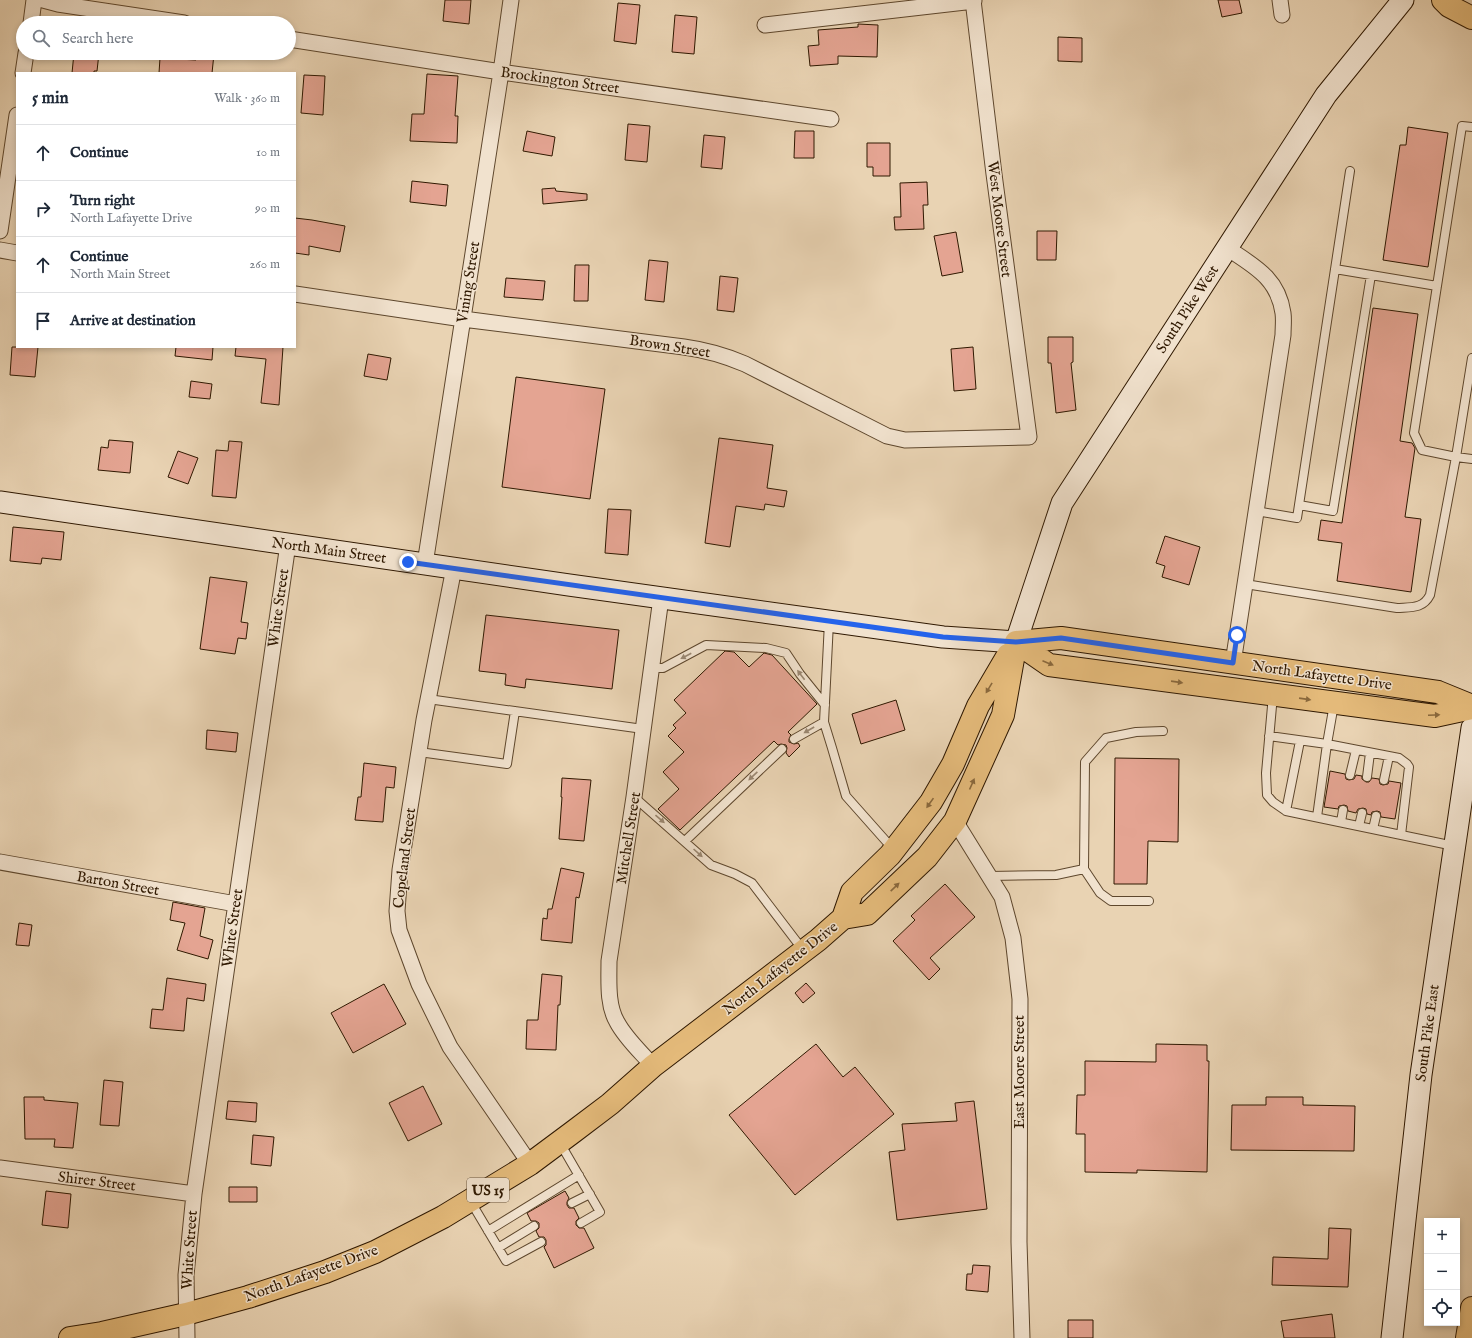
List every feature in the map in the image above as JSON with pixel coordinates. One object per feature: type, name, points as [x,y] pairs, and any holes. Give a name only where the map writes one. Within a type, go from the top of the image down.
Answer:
[{"type":"main road","name":"South Pike West","points":[[1016,642],[1062,504],[1326,95],[1403,0]]},
{"type":"main road","points":[[1443,0],[1449,6],[1472,18]]},
{"type":"main road","name":"North Main Street","points":[[0,502],[661,598],[943,637],[1016,642]]},
{"type":"main road","name":"North Lafayette Drive","points":[[70,1338],[102,1334],[186,1314],[248,1297],[325,1272],[368,1255],[443,1217],[530,1164],[610,1104],[653,1066],[804,951],[843,918],[867,914],[926,858],[955,820],[1003,715],[1016,642],[1061,638],[1438,692],[1472,707]]},
{"type":"main road","points":[[843,918],[852,892],[894,850],[931,802],[953,764],[978,706],[1016,642],[1049,665],[1435,716],[1472,707]]},
{"type":"main road","name":"South Pike East","points":[[1392,1338],[1421,1075],[1472,728]]},
{"type":"main road","points":[[1467,1338],[1472,1308]]},
{"type":"street","points":[[32,16],[34,0]]},
{"type":"street","points":[[42,0],[58,4],[138,16]]},
{"type":"street","name":"Vining Street","points":[[425,564],[511,0]]},
{"type":"street","points":[[765,25],[973,0]]},
{"type":"street","name":"West Moore Street","points":[[973,0],[994,174],[1029,438]]},
{"type":"street","points":[[1280,0],[1282,15]]},
{"type":"street","name":"Brockington Street","points":[[296,40],[501,72],[831,119]]},
{"type":"street","points":[[23,72],[25,60]]},
{"type":"street","points":[[0,231],[16,123]]},
{"type":"street","points":[[1227,248],[1262,272],[1272,283],[1279,296],[1283,314],[1283,335],[1233,663]]},
{"type":"street","points":[[0,250],[16,253]]},
{"type":"street","name":"Brown Street","points":[[296,294],[463,319],[684,346],[723,354],[887,436],[905,440],[1029,438]]},
{"type":"street","name":"White Street","points":[[188,1338],[186,1314],[186,1275],[194,1194],[288,544]]},
{"type":"street","name":"Copeland Street","points":[[454,568],[428,699],[400,870],[397,911],[399,930],[419,984],[450,1047],[530,1164]]},
{"type":"street","name":"Mitchell Street","points":[[653,1066],[626,1036],[617,1022],[612,1010],[609,983],[609,961],[634,797],[661,598]]},
{"type":"street","name":"East Moore Street","points":[[955,820],[1002,897],[1013,938],[1020,999],[1019,1242],[1022,1338]]},
{"type":"street","name":"Barton Street","points":[[0,862],[236,904]]},
{"type":"street","name":"Shirer Street","points":[[0,1168],[194,1194]]},
{"type":"lane","points":[[1472,127],[1462,126],[1414,433],[1422,450],[1472,460]]},
{"type":"lane","points":[[1256,511],[1297,518],[1350,171]]},
{"type":"lane","points":[[1335,269],[1437,286]]},
{"type":"lane","points":[[1299,505],[1333,511],[1371,275]]},
{"type":"lane","points":[[1245,584],[1397,608],[1420,606],[1427,601],[1430,595],[1456,457],[1472,358]]},
{"type":"lane","points":[[829,621],[824,722],[846,796],[894,850]]},
{"type":"lane","points":[[651,668],[663,668],[706,645],[766,648],[786,653],[800,674],[825,705]]},
{"type":"lane","points":[[1273,695],[1266,773],[1267,795],[1273,802],[1286,811],[1455,846]]},
{"type":"lane","points":[[428,699],[643,729]]},
{"type":"lane","points":[[1317,817],[1334,703]]},
{"type":"lane","points":[[419,752],[507,764],[515,711]]},
{"type":"lane","points":[[794,739],[824,722]]},
{"type":"lane","points":[[1150,901],[1110,901],[1100,893],[1084,870],[1085,762],[1106,738],[1136,732],[1163,730]]},
{"type":"lane","points":[[1269,736],[1327,744],[1399,758],[1409,767],[1402,835]]},
{"type":"lane","points":[[1286,811],[1300,741]]},
{"type":"lane","points":[[685,841],[782,749]]},
{"type":"lane","points":[[1350,774],[1356,750]]},
{"type":"lane","points":[[1367,777],[1370,753]]},
{"type":"lane","points":[[1384,780],[1389,756]]},
{"type":"lane","points":[[634,797],[712,865],[735,874],[752,883],[804,951]]},
{"type":"lane","points":[[1342,822],[1343,810]]},
{"type":"lane","points":[[1359,826],[1362,813]]},
{"type":"lane","points":[[1373,829],[1376,816]]},
{"type":"lane","points":[[990,876],[1056,875],[1084,870]]},
{"type":"lane","points":[[559,1142],[600,1212],[581,1223]]},
{"type":"lane","points":[[488,1231],[579,1175]]},
{"type":"lane","points":[[572,1204],[590,1194]]},
{"type":"lane","points":[[470,1201],[506,1261],[542,1242]]},
{"type":"lane","points":[[498,1248],[534,1226]]},
{"type":"building","points":[[445,0],[471,0],[469,24],[443,21]]},
{"type":"building","points":[[1218,0],[1239,0],[1242,13],[1222,17]]},
{"type":"building","points":[[618,3],[640,5],[636,44],[614,41]]},
{"type":"building","points":[[675,15],[697,17],[694,54],[672,52]]},
{"type":"building","points":[[858,24],[878,25],[877,57],[838,56],[838,64],[810,66],[808,46],[819,45],[818,30],[858,27]]},
{"type":"building","points":[[1058,37],[1082,38],[1082,62],[1058,61]]},
{"type":"building","points":[[73,60],[98,60],[97,71],[72,72]]},
{"type":"building","points":[[160,60],[213,60],[212,72],[159,72]]},
{"type":"building","points":[[427,74],[458,76],[455,116],[458,116],[457,143],[410,141],[412,114],[424,114]]},
{"type":"building","points":[[304,75],[325,76],[323,115],[301,113]]},
{"type":"building","points":[[628,124],[650,126],[647,162],[625,160]]},
{"type":"building","points":[[1408,127],[1448,133],[1428,267],[1383,260],[1400,145],[1406,145]]},
{"type":"building","points":[[527,131],[555,137],[552,156],[523,151]]},
{"type":"building","points":[[795,131],[814,131],[814,158],[794,158]]},
{"type":"building","points":[[704,135],[725,137],[722,169],[701,167]]},
{"type":"building","points":[[867,143],[890,143],[890,176],[873,176],[873,167],[867,167]]},
{"type":"building","points":[[412,181],[448,185],[446,206],[410,202]]},
{"type":"building","points":[[927,182],[928,205],[923,205],[924,229],[895,230],[894,217],[901,217],[900,183]]},
{"type":"building","points":[[555,188],[556,191],[587,194],[587,200],[543,204],[542,189]]},
{"type":"building","points":[[296,218],[345,226],[340,252],[309,246],[309,255],[296,253]]},
{"type":"building","points":[[1037,231],[1057,231],[1056,260],[1037,260]]},
{"type":"building","points":[[956,232],[963,272],[942,276],[934,236]]},
{"type":"building","points":[[649,260],[668,262],[664,302],[645,300]]},
{"type":"building","points":[[575,265],[589,265],[588,301],[574,301]]},
{"type":"building","points":[[720,276],[738,278],[734,312],[717,310]]},
{"type":"building","points":[[506,278],[545,281],[543,300],[504,297]]},
{"type":"building","points":[[1373,308],[1418,314],[1400,441],[1412,443],[1415,448],[1405,517],[1421,519],[1411,592],[1337,581],[1342,543],[1318,540],[1321,520],[1342,523]]},
{"type":"building","points":[[1048,337],[1073,337],[1073,362],[1071,363],[1076,410],[1056,413],[1051,363],[1048,363]]},
{"type":"building","points":[[12,347],[38,348],[35,377],[10,375]]},
{"type":"building","points":[[973,347],[976,389],[954,391],[951,349]]},
{"type":"building","points":[[176,348],[213,348],[212,360],[175,356]]},
{"type":"building","points":[[236,348],[283,348],[279,405],[261,403],[266,359],[235,356]]},
{"type":"building","points":[[368,354],[391,358],[387,380],[364,376]]},
{"type":"building","points":[[516,377],[605,389],[590,499],[502,487]]},
{"type":"building","points":[[191,381],[212,384],[210,399],[189,397]]},
{"type":"building","points":[[719,438],[773,445],[767,488],[787,491],[784,507],[765,504],[764,510],[736,506],[730,547],[705,543]]},
{"type":"building","points":[[109,440],[133,442],[130,473],[98,470],[101,447],[108,448]]},
{"type":"building","points":[[229,441],[242,442],[236,498],[212,496],[216,450],[228,451]]},
{"type":"building","points":[[178,451],[198,458],[188,484],[168,477]]},
{"type":"building","points":[[608,509],[631,510],[628,555],[605,553]]},
{"type":"building","points":[[13,527],[64,532],[61,560],[42,558],[41,564],[10,561]]},
{"type":"building","points":[[1165,536],[1200,547],[1189,585],[1162,577],[1165,566],[1156,563]]},
{"type":"building","points":[[210,577],[247,582],[241,622],[248,623],[246,639],[238,638],[235,654],[200,649]]},
{"type":"building","points":[[486,615],[619,630],[612,689],[526,679],[525,688],[505,685],[506,674],[479,671]]},
{"type":"building","points":[[725,651],[734,652],[749,667],[764,653],[772,655],[817,704],[788,732],[791,735],[789,742],[794,744],[798,743],[800,746],[789,757],[786,753],[786,745],[778,745],[774,741],[680,830],[658,809],[679,789],[663,772],[684,752],[668,736],[676,728],[673,725],[686,713],[674,700]]},
{"type":"building","points":[[896,700],[905,730],[861,744],[852,714]]},
{"type":"building","points":[[207,730],[238,733],[236,752],[206,749]]},
{"type":"building","points":[[1115,758],[1179,759],[1178,842],[1148,841],[1147,884],[1114,884]]},
{"type":"building","points":[[364,763],[396,767],[394,788],[386,787],[383,822],[355,820],[358,797],[361,797]]},
{"type":"building","points":[[1330,771],[1345,774],[1346,779],[1349,780],[1354,779],[1356,775],[1362,776],[1362,779],[1366,782],[1369,782],[1372,778],[1379,779],[1380,784],[1383,785],[1388,784],[1389,781],[1401,783],[1395,819],[1381,817],[1380,812],[1377,811],[1372,812],[1371,815],[1367,814],[1366,809],[1363,808],[1358,809],[1356,813],[1348,811],[1347,806],[1344,805],[1339,806],[1338,809],[1324,807]]},
{"type":"building","points":[[562,778],[591,780],[584,841],[559,839]]},
{"type":"building","points":[[561,868],[584,873],[579,898],[576,897],[572,943],[541,940],[543,918],[547,919],[548,909],[552,909]]},
{"type":"building","points":[[945,884],[975,917],[930,958],[940,969],[929,980],[893,941],[915,920],[911,916]]},
{"type":"building","points":[[173,902],[205,908],[200,936],[213,940],[208,959],[177,950],[185,923],[170,920]]},
{"type":"building","points":[[19,923],[32,925],[29,946],[16,945]]},
{"type":"building","points":[[542,974],[562,976],[560,1005],[558,1005],[556,1050],[526,1049],[527,1020],[538,1020]]},
{"type":"building","points":[[167,978],[206,984],[204,1001],[187,998],[184,1031],[150,1028],[152,1009],[163,1010]]},
{"type":"building","points":[[806,983],[815,993],[803,1003],[795,993]]},
{"type":"building","points":[[384,984],[406,1024],[353,1053],[331,1013]]},
{"type":"building","points":[[816,1044],[843,1077],[855,1067],[894,1114],[795,1195],[729,1115]]},
{"type":"building","points":[[1156,1044],[1207,1045],[1207,1061],[1209,1061],[1207,1172],[1137,1170],[1137,1173],[1085,1172],[1085,1134],[1076,1134],[1077,1095],[1085,1095],[1085,1061],[1156,1062]]},
{"type":"building","points":[[104,1080],[123,1082],[119,1126],[100,1125]]},
{"type":"building","points":[[423,1086],[442,1124],[408,1141],[389,1103]]},
{"type":"building","points":[[24,1097],[44,1097],[44,1100],[78,1103],[73,1148],[54,1147],[55,1139],[25,1139]]},
{"type":"building","points":[[1266,1097],[1303,1097],[1303,1105],[1355,1106],[1354,1151],[1231,1150],[1232,1105],[1266,1105]]},
{"type":"building","points":[[228,1101],[257,1103],[256,1122],[226,1119]]},
{"type":"building","points":[[974,1101],[987,1209],[897,1220],[889,1152],[905,1150],[902,1124],[957,1121],[955,1103]]},
{"type":"building","points":[[253,1135],[274,1137],[271,1166],[251,1164]]},
{"type":"building","points":[[229,1187],[257,1187],[257,1202],[229,1202]]},
{"type":"building","points":[[46,1191],[71,1194],[68,1228],[42,1225]]},
{"type":"building","points":[[565,1191],[569,1198],[567,1205],[569,1208],[574,1208],[579,1218],[576,1221],[576,1225],[579,1228],[584,1228],[594,1248],[554,1268],[544,1247],[546,1245],[546,1240],[544,1237],[539,1237],[536,1231],[539,1228],[539,1223],[536,1221],[531,1221],[527,1213]]},
{"type":"building","points":[[1329,1228],[1351,1229],[1348,1287],[1272,1285],[1273,1257],[1328,1259]]},
{"type":"building","points":[[973,1265],[990,1266],[988,1292],[966,1290],[967,1274],[972,1274]]},
{"type":"building","points":[[1332,1314],[1335,1338],[1284,1338],[1281,1321]]},
{"type":"building","points":[[1068,1320],[1093,1320],[1093,1338],[1068,1338]]},
{"type":"route","points":[[408,562],[943,637],[1016,642],[1061,638],[1233,663],[1237,635]]}]
